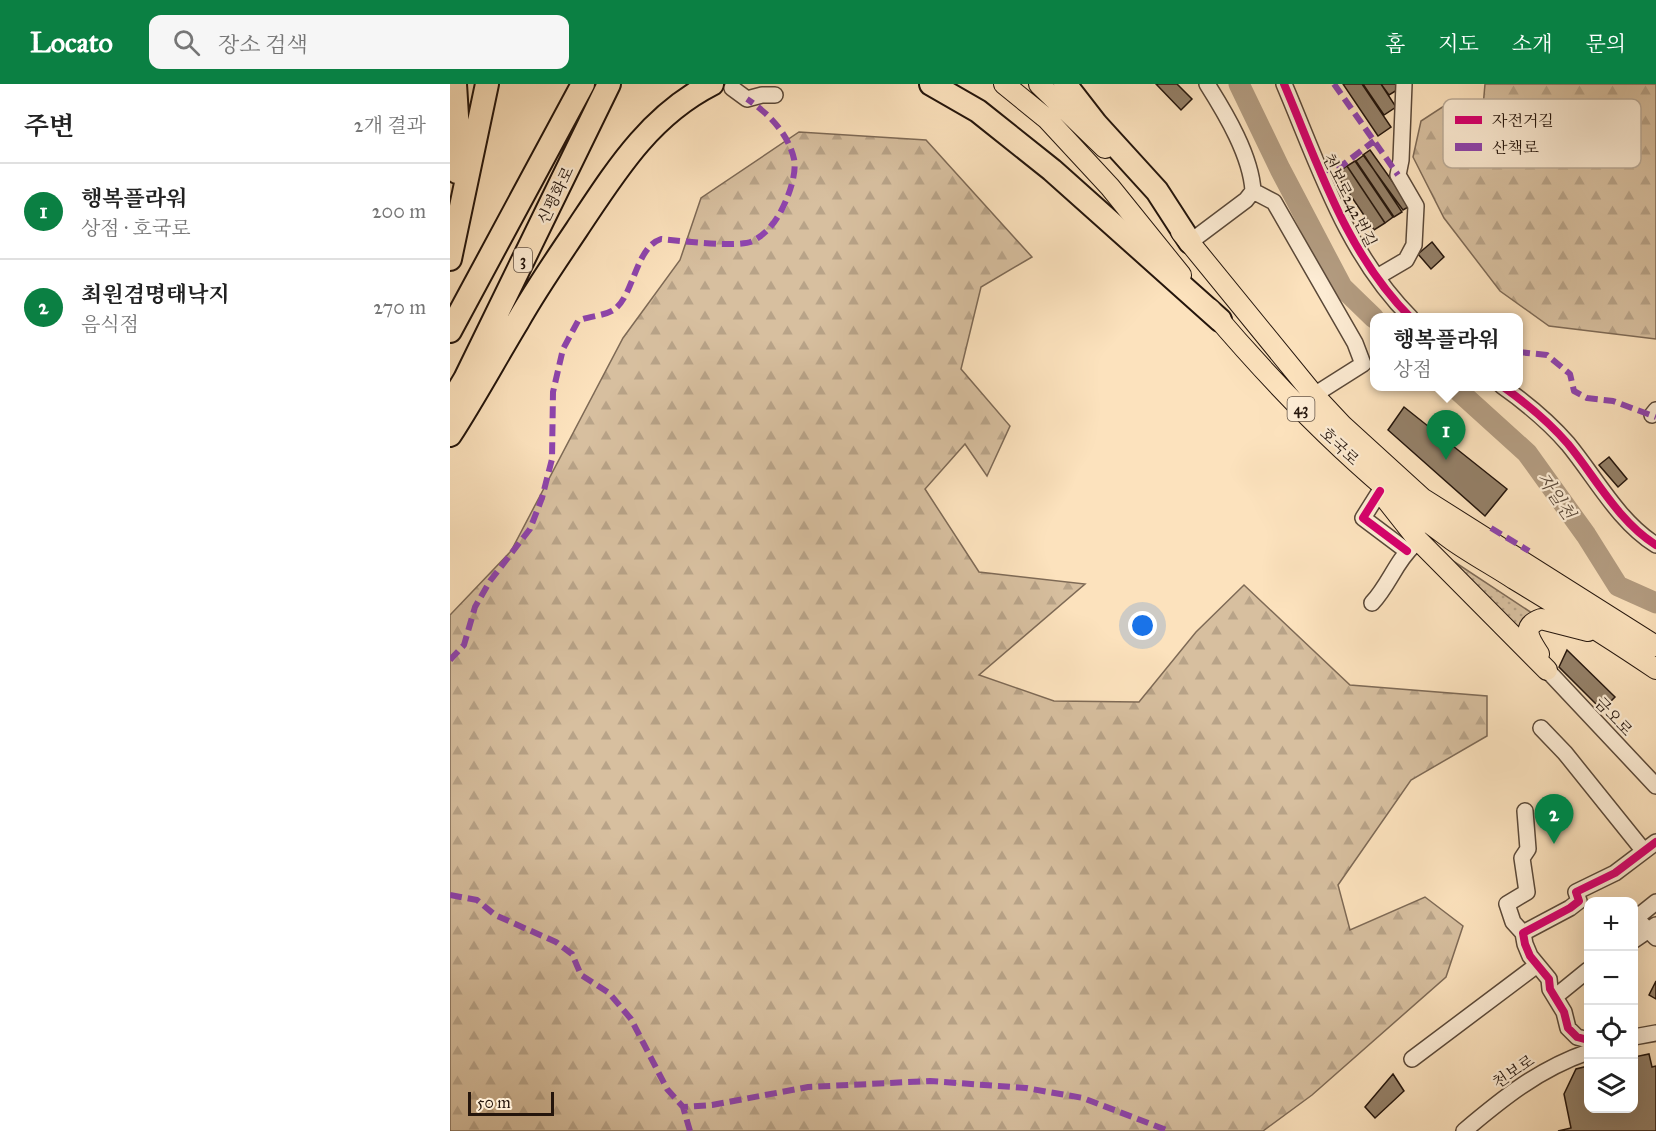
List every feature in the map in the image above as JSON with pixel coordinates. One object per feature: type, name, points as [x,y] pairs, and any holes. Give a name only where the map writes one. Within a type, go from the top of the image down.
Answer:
[{"type":"highway","points":[[450,229],[459,148],[455,84]]},
{"type":"highway","points":[[450,259],[487,84]]},
{"type":"highway","name":"신평화로","points":[[450,404],[465,379],[609,84]]},
{"type":"highway","points":[[931,84],[978,111],[1052,170],[1220,320]]},
{"type":"highway","points":[[1065,84],[1096,124],[1157,191]]},
{"type":"highway","points":[[1082,84],[1190,242]]},
{"type":"highway","points":[[450,435],[519,318],[619,165],[640,139],[688,97],[722,86]]},
{"type":"highway","name":"신평화로","points":[[450,331],[578,93]]},
{"type":"highway","name":"신평화로","points":[[450,382],[595,114]]},
{"type":"main road","name":"호국로","points":[[1004,84],[1047,119],[1110,187],[1159,249],[1256,363],[1340,448],[1393,494],[1453,541],[1606,635],[1656,669]]},
{"type":"main road","name":"호국로","points":[[1039,84],[1110,153],[1190,242],[1314,395],[1343,426],[1422,498],[1656,646]]},
{"type":"main road","points":[[1340,448],[1380,491],[1412,546],[1547,670]]},
{"type":"main road","points":[[1547,670],[1529,638],[1530,627],[1535,621],[1541,619],[1606,635]]},
{"type":"street","points":[[1190,242],[1246,200],[1253,191],[1253,178],[1240,145],[1207,84]]},
{"type":"street","name":"천보로242번길","points":[[1284,84],[1321,178],[1342,222],[1377,277],[1407,313]]},
{"type":"street","points":[[1377,277],[1406,260],[1414,245],[1416,206],[1398,175],[1401,160],[1404,84]]},
{"type":"street","points":[[722,86],[747,99],[762,95],[775,95]]},
{"type":"street","points":[[1253,191],[1274,202],[1355,343],[1363,364],[1314,395]]},
{"type":"street","points":[[1508,391],[1535,411],[1551,427],[1628,521],[1656,545]]},
{"type":"street","points":[[1372,603],[1384,590],[1412,546],[1363,518],[1380,491]]},
{"type":"street","name":"금오로","points":[[1547,670],[1656,786]]},
{"type":"street","points":[[1523,933],[1570,908],[1579,901],[1576,892],[1615,873],[1650,846],[1541,728]]},
{"type":"street","points":[[1525,811],[1528,849],[1522,858],[1527,892],[1507,904],[1512,922],[1523,933],[1530,956],[1549,980],[1550,989],[1564,1012],[1568,1028],[1577,1037],[1584,1039]]},
{"type":"street","points":[[1638,938],[1653,931],[1636,918],[1656,902]]},
{"type":"street","points":[[1412,1059],[1537,965]]},
{"type":"street","points":[[1556,996],[1584,973]]},
{"type":"street","points":[[1638,1037],[1656,1033]]},
{"type":"street","name":"천보로","points":[[1464,1131],[1491,1108],[1545,1070],[1584,1054]]},
{"type":"green space","points":[[1485,84],[1656,84],[1656,339],[1549,326],[1500,291],[1444,218],[1413,157],[1421,121],[1443,107],[1443,168],[1641,168],[1641,99],[1484,99]]},
{"type":"green space","points":[[799,132],[926,140],[1032,257],[981,287],[961,369],[1010,426],[987,476],[965,444],[925,489],[979,572],[1085,584],[979,675],[1054,701],[1139,702],[1196,632],[1244,585],[1350,685],[1487,696],[1487,736],[1411,780],[1338,885],[1350,930],[1425,897],[1463,926],[1446,977],[1312,1095],[1263,1131],[450,1131],[450,615],[511,551],[623,338],[680,260],[701,198]]},
{"type":"green space","points":[[1447,557],[1535,615],[1522,636]]},
{"type":"building","points":[[1156,84],[1177,84],[1192,99],[1181,110]]},
{"type":"building","points":[[1343,84],[1362,84],[1391,127],[1378,136]]},
{"type":"building","points":[[1363,84],[1381,84],[1396,107],[1384,115]]},
{"type":"building","points":[[1381,84],[1400,84],[1402,87],[1389,95]]},
{"type":"building","points":[[1370,150],[1410,206],[1403,210],[1363,155]]},
{"type":"building","points":[[1364,155],[1402,212],[1394,217],[1356,161]]},
{"type":"building","points":[[1355,161],[1393,217],[1385,223],[1347,166]]},
{"type":"building","points":[[1347,166],[1385,223],[1374,230],[1336,174]]},
{"type":"building","points":[[1432,242],[1444,257],[1431,269],[1418,254]]},
{"type":"building","points":[[1404,407],[1507,489],[1485,516],[1388,430]]},
{"type":"building","points":[[1609,457],[1627,479],[1618,487],[1599,465]]},
{"type":"building","points":[[1567,650],[1615,697],[1602,710],[1559,667]]},
{"type":"building","points":[[1656,981],[1656,999],[1649,995]]},
{"type":"building","points":[[1649,1054],[1652,1067],[1656,1066],[1656,1131],[1558,1131],[1571,1128],[1564,1094],[1576,1069],[1584,1067],[1584,1113],[1638,1113],[1638,1056]]},
{"type":"building","points":[[1393,1074],[1404,1091],[1375,1118],[1365,1107]]},
{"type":"waterway","name":"자일천","points":[[1239,84],[1280,169],[1342,287],[1370,314]]},
{"type":"waterway","name":"자일천","points":[[1459,391],[1527,453],[1586,535],[1618,586],[1656,603]]},
{"type":"marked path","points":[[1334,84],[1398,175]]},
{"type":"marked path","points":[[450,660],[464,645],[475,607],[490,581],[530,529],[542,498],[552,459],[553,392],[563,349],[578,321],[615,309],[627,293],[646,251],[661,239],[746,243],[753,241],[771,227],[780,212],[792,184],[794,159],[787,141],[776,124],[747,99]]},
{"type":"marked path","points":[[1319,172],[1340,167],[1374,141]]},
{"type":"marked path","points":[[1523,353],[1547,355],[1570,374],[1574,391],[1587,398],[1613,401],[1656,417]]},
{"type":"marked path","points":[[1491,528],[1529,551]]},
{"type":"marked path","points":[[450,895],[477,900],[495,915],[556,942],[572,954],[581,975],[609,993],[631,1019],[667,1089],[683,1107]]},
{"type":"marked path","points":[[690,1131],[683,1107],[712,1105],[808,1087],[930,1081],[1026,1088],[1083,1098],[1169,1131]]},
{"type":"cycle path","points":[[1284,84],[1322,177],[1351,237],[1388,293],[1406,313]]},
{"type":"cycle path","points":[[1509,391],[1561,436],[1630,524],[1656,545]]},
{"type":"cycle path","points":[[1380,491],[1363,518],[1407,551]]},
{"type":"cycle path","points":[[1584,1039],[1577,1037],[1568,1028],[1564,1012],[1550,989],[1549,979],[1530,956],[1523,933],[1570,908],[1579,901],[1576,892],[1615,873],[1656,842]]},
{"type":"place","name":"행복플라워","points":[[1446,460]]},
{"type":"place","name":"최원겸명태낙지","points":[[1554,844]]}]
